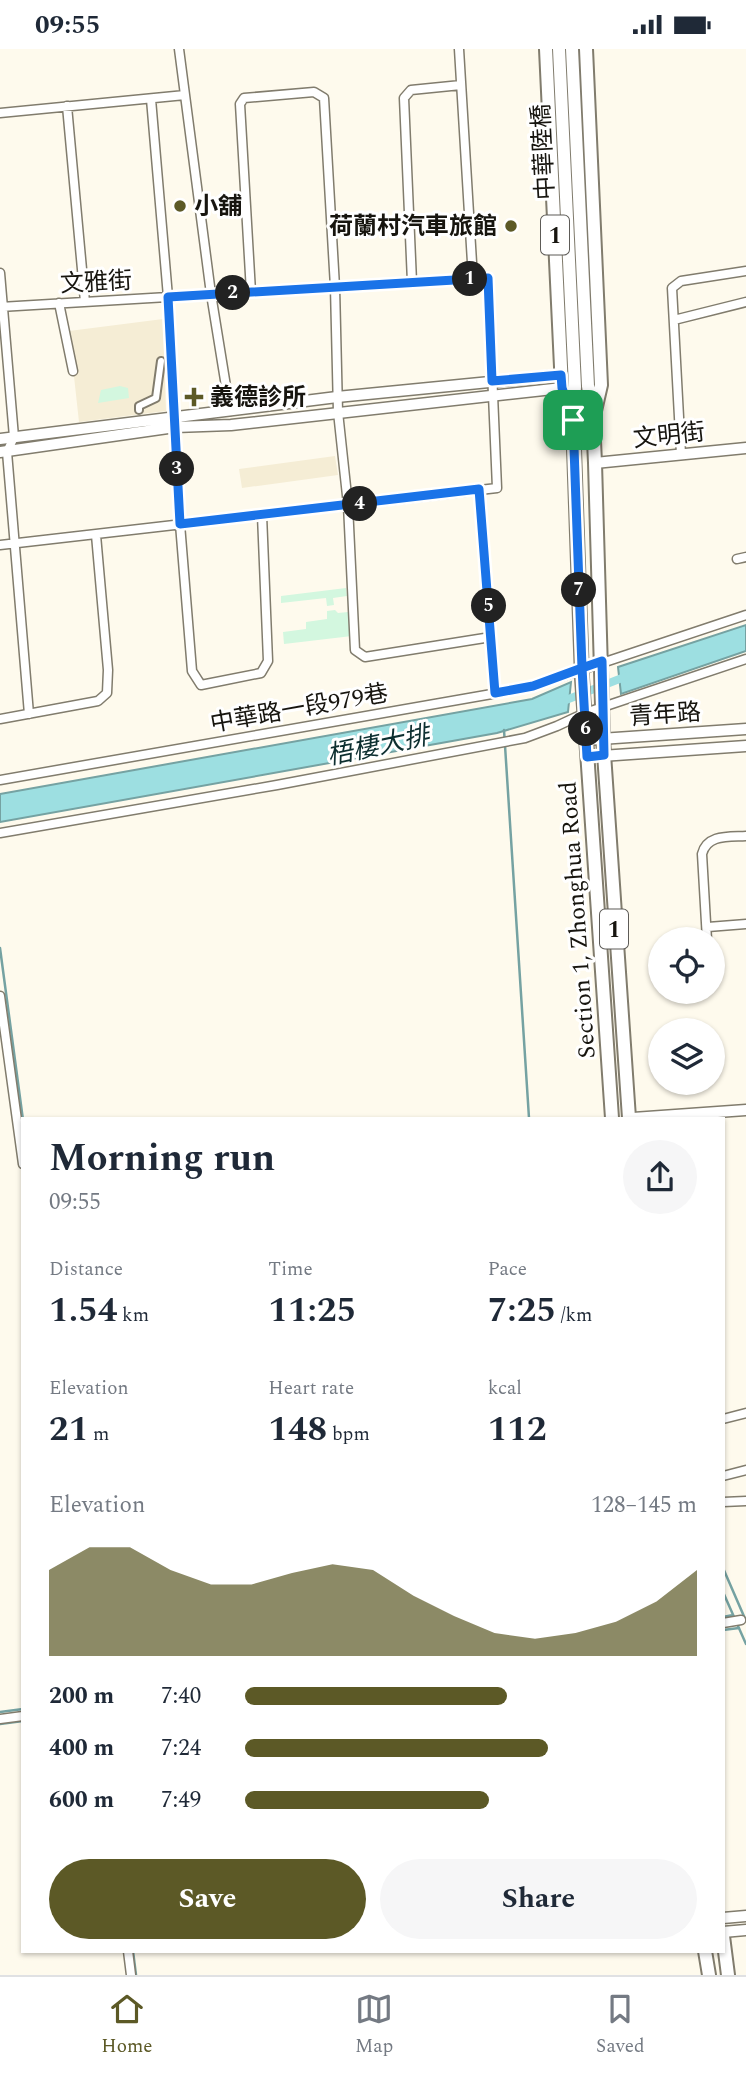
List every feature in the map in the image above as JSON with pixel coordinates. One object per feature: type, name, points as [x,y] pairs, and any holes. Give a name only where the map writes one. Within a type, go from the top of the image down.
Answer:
[{"type":"main road","name":"Section 1, Zhonghua Road","points":[[546,49],[562,381],[573,420],[582,673],[612,1117]]},
{"type":"main road","name":"中華陸橋","points":[[559,49],[579,336]]},
{"type":"main road","name":"中華陸橋","points":[[572,49],[579,336]]},
{"type":"main road","name":"Section 1, Zhonghua Road","points":[[586,49],[601,385],[593,418],[603,739],[631,1117]]},
{"type":"main road","name":"1","points":[[579,336],[593,418]]},
{"type":"main road","name":"1","points":[[573,420],[579,336]]},
{"type":"main road","points":[[725,1950],[728,1975]]},
{"type":"main road","points":[[705,1953],[709,1975]]},
{"type":"street","points":[[179,49],[211,294],[230,411]]},
{"type":"street","points":[[459,49],[473,279]]},
{"type":"street","points":[[412,282],[404,99],[411,90],[461,86]]},
{"type":"street","points":[[251,292],[240,104],[244,98],[314,92],[324,98],[335,287],[337,397],[348,505],[355,650],[365,657],[491,637]]},
{"type":"street","points":[[0,113],[184,95]]},
{"type":"street","points":[[151,99],[168,297],[180,524],[192,671],[201,685],[261,673],[268,661],[262,515]]},
{"type":"street","points":[[67,106],[85,302]]},
{"type":"street","points":[[681,454],[672,288],[681,281],[746,271]]},
{"type":"street","points":[[0,273],[14,437],[4,452],[15,544],[29,714]]},
{"type":"street","name":"文雅街","points":[[1,307],[488,278],[492,381]]},
{"type":"street","points":[[674,320],[746,302]]},
{"type":"street","points":[[59,303],[73,371]]},
{"type":"street","points":[[139,410],[139,406],[156,398],[162,361]]},
{"type":"street","points":[[4,452],[230,411],[337,397],[492,381],[562,381]]},
{"type":"street","points":[[0,545],[497,488],[492,381]]},
{"type":"street","points":[[0,439],[174,421],[231,425],[494,395],[562,381]]},
{"type":"street","name":"文明街","points":[[595,463],[746,448]]},
{"type":"street","points":[[479,489],[495,693]]},
{"type":"street","points":[[0,719],[98,701],[107,693],[108,670],[96,534]]},
{"type":"street","points":[[737,559],[746,557]]},
{"type":"street","name":"中華路一段979巷","points":[[0,780],[533,686],[602,668],[746,615]]},
{"type":"street","points":[[0,832],[496,744],[557,726],[585,713],[746,659]]},
{"type":"street","name":"青年路","points":[[586,740],[746,729]]},
{"type":"street","name":"青年路","points":[[587,757],[746,746]]},
{"type":"street","points":[[746,836],[720,837],[705,845],[702,854],[708,927],[746,924]]},
{"type":"street","points":[[0,996],[21,1149]]},
{"type":"street","points":[[644,1117],[746,1109]]},
{"type":"street","points":[[725,1418],[746,1415]]},
{"type":"street","points":[[725,1475],[746,1470]]},
{"type":"street","points":[[725,1502],[746,1500]]},
{"type":"street","points":[[725,1623],[741,1621]]},
{"type":"street","points":[[0,1719],[21,1716]]},
{"type":"street","points":[[725,1918],[746,1916]]},
{"type":"street","points":[[725,1934],[746,1930]]},
{"type":"street","points":[[128,1953],[131,1975]]},
{"type":"shaded area","points":[[163,319],[166,411],[79,422],[69,331]]},
{"type":"shaded area","points":[[335,456],[338,475],[242,488],[239,469]]},
{"type":"green space","points":[[120,386],[128,388],[129,398],[98,403],[101,390]]},
{"type":"green space","points":[[346,588],[347,596],[333,598],[334,605],[327,606],[326,598],[281,603],[281,596]]},
{"type":"green space","points":[[335,610],[338,613],[348,612],[352,636],[284,644],[283,632],[306,629],[306,622],[327,619],[327,611]]},
{"type":"water","points":[[746,625],[746,651],[621,694],[618,667]]},
{"type":"water","points":[[571,682],[568,712],[497,733],[0,822],[0,794],[532,699]]},
{"type":"waterway","name":"梧棲大排","points":[[561,702],[627,676]]},
{"type":"waterway","points":[[504,730],[529,1117]]},
{"type":"waterway","points":[[0,948],[23,1117]]},
{"type":"waterway","points":[[725,1573],[746,1621]]},
{"type":"waterway","points":[[725,1597],[746,1644]]},
{"type":"waterway","points":[[725,1617],[733,1615]]},
{"type":"waterway","points":[[725,1630],[739,1628]]},
{"type":"waterway","points":[[0,1712],[21,1709]]},
{"type":"waterway","points":[[0,1724],[21,1721]]},
{"type":"waterway","points":[[133,1953],[136,1975]]},
{"type":"place","name":"小舖","points":[[180,206]]},
{"type":"place","name":"荷蘭村汽車旅館","points":[[511,226]]},
{"type":"place","name":"義德診所","points":[[194,397]]},
{"type":"route","points":[[573,420],[562,388],[561,375],[492,381],[488,278],[168,297],[180,524],[479,489],[495,693],[533,686],[582,668],[587,757],[604,755],[602,661],[582,668],[573,420]]}]
